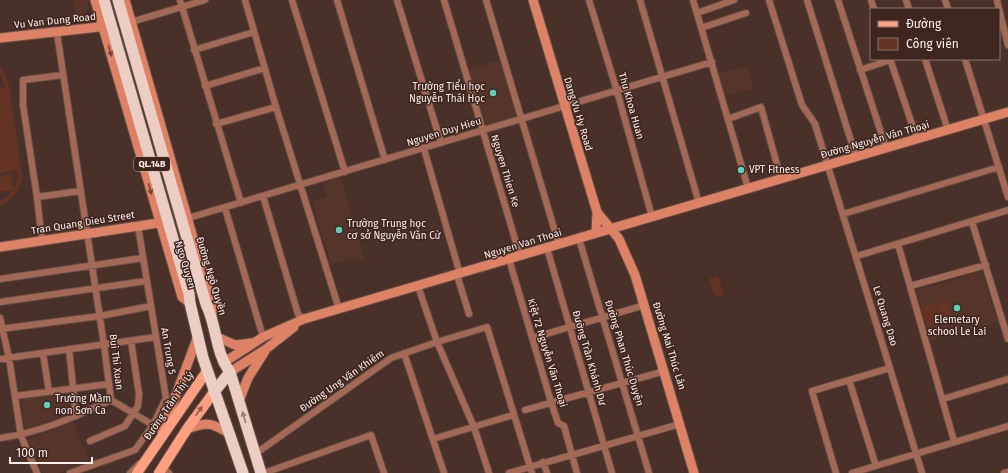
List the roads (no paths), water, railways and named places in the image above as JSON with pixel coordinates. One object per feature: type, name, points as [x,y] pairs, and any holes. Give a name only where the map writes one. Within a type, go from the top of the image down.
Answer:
[{"type":"highway","name":"QL.14B","points":[[104,0],[108,26]]},
{"type":"highway","name":"QL.14B","points":[[118,0],[128,23],[185,219]]},
{"type":"highway","points":[[108,26],[128,23]]},
{"type":"highway","name":"Ngo Quyen","points":[[108,26],[164,222],[190,294],[190,303],[198,336]]},
{"type":"highway","name":"Đường Ngô Quyền","points":[[185,219],[206,304],[212,317],[214,336],[227,368]]},
{"type":"highway","name":"QL.14B","points":[[198,336],[207,371]]},
{"type":"highway","name":"QL.14B","points":[[227,368],[255,454],[263,473]]},
{"type":"highway","points":[[227,368],[207,371],[243,472]]},
{"type":"highway","points":[[214,392],[227,368]]},
{"type":"main road","name":"Ngo Quyen","points":[[95,0],[108,26]]},
{"type":"main road","points":[[125,0],[128,23]]},
{"type":"main road","name":"Dang Vu Hy Road","points":[[533,0],[596,212],[612,229]]},
{"type":"main road","name":"Vu Van Dung Road","points":[[0,38],[57,33],[108,26]]},
{"type":"main road","name":"Đường Nguyễn Văn Thoại","points":[[748,188],[1008,112]]},
{"type":"main road","name":"Nguyen Van Thoai","points":[[304,319],[458,275],[748,188]]},
{"type":"main road","points":[[596,212],[596,233]]},
{"type":"main road","name":"Tran Quang Dieu Street","points":[[0,247],[164,222]]},
{"type":"main road","name":"Đường Mai Thúc Lân","points":[[612,229],[620,239],[645,305],[694,473]]},
{"type":"main road","points":[[227,368],[255,342],[304,319]]},
{"type":"main road","points":[[227,368],[266,349],[304,319]]},
{"type":"main road","points":[[158,444],[198,336]]},
{"type":"main road","points":[[214,336],[234,345],[255,342]]},
{"type":"main road","points":[[239,401],[248,378],[266,349]]},
{"type":"main road","name":"Đường Trần Thị Lý","points":[[137,473],[207,371]]},
{"type":"main road","points":[[163,472],[187,428],[214,392]]},
{"type":"main road","points":[[187,428],[202,423],[214,424],[230,434]]},
{"type":"street","points":[[180,0],[216,124],[241,203]]},
{"type":"street","points":[[128,23],[205,0]]},
{"type":"street","points":[[245,0],[264,68],[339,309]]},
{"type":"street","points":[[292,0],[345,172]]},
{"type":"street","points":[[337,0],[385,160]]},
{"type":"street","points":[[397,0],[441,143]]},
{"type":"street","name":"Nguyen Thien Ke","points":[[444,0],[520,256]]},
{"type":"street","points":[[486,0],[559,245]]},
{"type":"street","name":"Thu Khoa Huan","points":[[589,0],[617,91],[652,217]]},
{"type":"street","points":[[640,0],[698,203]]},
{"type":"street","points":[[693,0],[748,188]]},
{"type":"street","points":[[697,13],[734,0]]},
{"type":"street","name":"Le Quang Dao","points":[[769,0],[800,100],[815,124],[857,256],[922,473]]},
{"type":"street","points":[[806,0],[856,157]]},
{"type":"street","points":[[838,0],[886,148]]},
{"type":"street","points":[[701,28],[746,13]]},
{"type":"street","points":[[1000,13],[1008,45]]},
{"type":"street","points":[[194,50],[254,32]]},
{"type":"street","name":"Bui Thi Xuan","points":[[0,438],[21,436],[54,426],[111,400],[100,316],[86,234],[57,33]]},
{"type":"street","points":[[860,70],[890,60],[917,139]]},
{"type":"street","points":[[925,60],[948,130]]},
{"type":"street","points":[[965,60],[985,119],[1008,197]]},
{"type":"street","name":"Nguyen Duy Hieu","points":[[185,219],[424,149],[482,130],[663,78],[712,62]]},
{"type":"street","points":[[205,86],[264,68]]},
{"type":"street","points":[[42,241],[23,105],[23,80],[63,75]]},
{"type":"street","points":[[216,124],[276,107]]},
{"type":"street","points":[[728,119],[761,107],[781,179]]},
{"type":"street","points":[[424,149],[469,314]]},
{"type":"street","points":[[843,214],[999,167]]},
{"type":"street","points":[[37,197],[80,191]]},
{"type":"street","points":[[263,196],[298,314],[304,319]]},
{"type":"street","points":[[225,208],[263,337]]},
{"type":"street","points":[[857,256],[1008,210]]},
{"type":"street","points":[[972,222],[1008,339]]},
{"type":"street","name":"An Trung 5","points":[[70,473],[135,450],[153,425],[166,398],[138,226]]},
{"type":"street","name":"Đường Phan Thúc Duyện","points":[[579,239],[649,473]]},
{"type":"street","points":[[898,244],[954,441]]},
{"type":"street","name":"Đường Trần Khánh Dư","points":[[547,248],[612,473]]},
{"type":"street","points":[[0,279],[143,258]]},
{"type":"street","name":"Kiệt 72 Nguyễn Văn Thoại","points":[[509,259],[551,402],[558,423],[564,426],[577,473]]},
{"type":"street","points":[[910,286],[986,265]]},
{"type":"street","points":[[0,302],[95,289],[146,280]]},
{"type":"street","points":[[418,286],[437,342],[474,427],[489,473]]},
{"type":"street","points":[[532,338],[645,305]]},
{"type":"street","points":[[1,329],[100,316],[151,306]]},
{"type":"street","points":[[0,318],[1,329],[9,358],[21,436],[37,473]]},
{"type":"street","name":"Đường Ung Văn Khiêm","points":[[255,454],[392,358],[486,327],[532,473]]},
{"type":"street","points":[[0,359],[156,337]]},
{"type":"street","points":[[90,441],[125,426],[138,406],[139,397],[131,340]]},
{"type":"street","points":[[69,350],[76,416]]},
{"type":"street","points":[[43,353],[49,392]]},
{"type":"street","points":[[404,353],[444,473]]},
{"type":"street","points":[[836,473],[812,391],[890,368]]},
{"type":"street","points":[[525,410],[665,371]]},
{"type":"street","points":[[943,399],[1008,379]]},
{"type":"street","points":[[850,380],[876,466]]},
{"type":"street","points":[[15,396],[109,384]]},
{"type":"street","points":[[111,400],[153,425]]},
{"type":"street","points":[[433,439],[513,415]]},
{"type":"street","points":[[509,473],[529,466],[680,424]]},
{"type":"street","points":[[852,473],[954,441],[1008,426]]},
{"type":"street","points":[[263,473],[371,436],[384,473]]},
{"type":"street","points":[[130,473],[158,444]]},
{"type":"street","points":[[543,462],[547,473]]},
{"type":"street","points":[[1004,473],[1008,472]]},
{"type":"place","name":"Trường Tiểu học Nguyễn Thái Học","points":[[493,93]]},
{"type":"place","name":"VPT Fitness","points":[[741,170]]},
{"type":"place","name":"Trường Trung học cơ sở Nguyễn Văn Cừ","points":[[339,230]]},
{"type":"place","name":"Elemetary school Le Lai","points":[[957,308]]},
{"type":"place","name":"Trường Mầm non Sơn Ca","points":[[47,405]]}]
